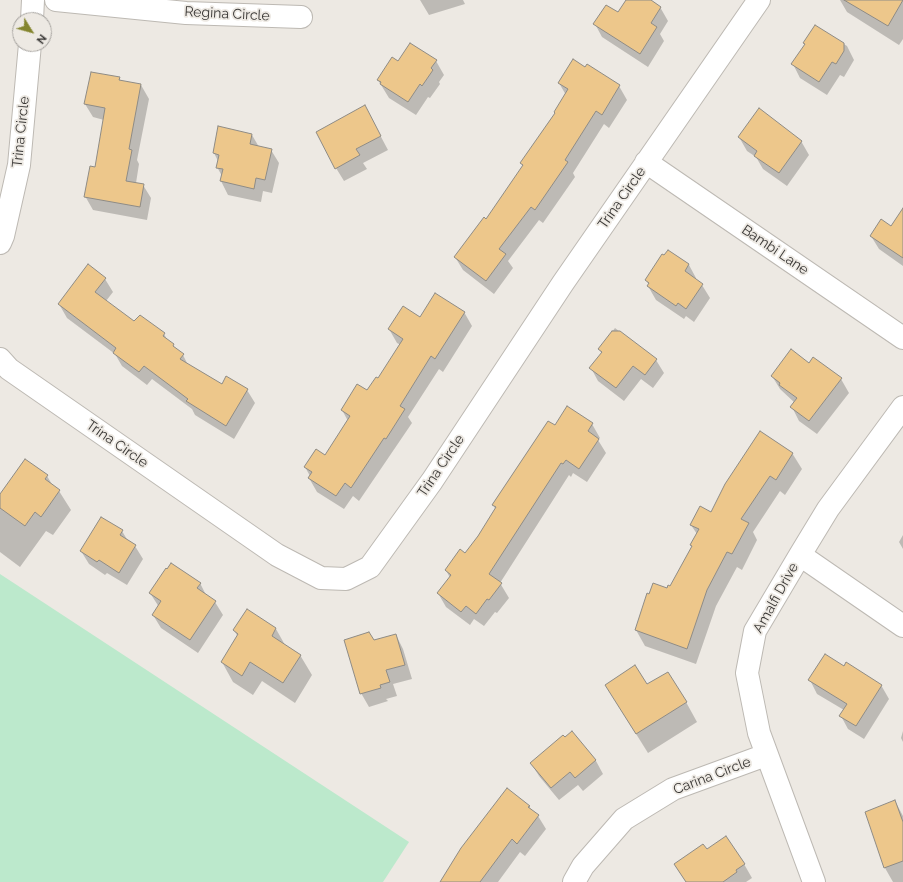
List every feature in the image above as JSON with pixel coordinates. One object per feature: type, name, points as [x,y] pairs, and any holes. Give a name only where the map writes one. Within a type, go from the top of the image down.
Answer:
[{"type":"street","points":[[32,12],[33,0]]},
{"type":"street","name":"Regina Circle","points":[[56,0],[186,13],[302,17]]},
{"type":"street","name":"Trina Circle","points":[[0,359],[9,369],[277,555],[321,578],[346,579],[370,567],[432,481],[563,283],[759,0]]},
{"type":"street","name":"Trina Circle","points":[[0,243],[3,236],[19,165],[29,52]]},
{"type":"street","name":"Bambi Lane","points":[[646,162],[903,338]]},
{"type":"street","name":"Amalfi Drive","points":[[814,882],[766,755],[759,733],[747,673],[755,631],[828,509],[903,407]]},
{"type":"street","points":[[800,555],[903,626]]},
{"type":"street","name":"Carina Circle","points":[[574,882],[583,866],[624,819],[673,789],[766,755]]},
{"type":"green space","points":[[0,574],[409,842],[383,882],[0,882]]},
{"type":"building","points":[[626,0],[651,0],[661,7],[651,23],[657,27],[640,54],[593,24],[606,5],[618,12]]},
{"type":"building","points":[[844,0],[903,0],[888,26]]},
{"type":"building","points":[[815,25],[844,43],[844,51],[836,64],[832,62],[819,82],[791,64],[805,44],[803,43]]},
{"type":"building","points":[[410,43],[437,60],[431,68],[433,70],[422,86],[420,84],[408,102],[380,84],[381,82],[377,80],[392,57],[398,61]]},
{"type":"building","points":[[573,59],[585,67],[587,64],[620,85],[602,115],[596,111],[565,160],[568,162],[535,210],[531,207],[499,249],[506,254],[486,281],[454,257],[484,217],[486,219],[523,165],[520,163],[555,113],[554,112],[568,89],[558,83]]},
{"type":"building","points":[[91,72],[120,77],[119,80],[141,84],[129,149],[132,150],[126,181],[144,184],[140,207],[84,197],[90,166],[95,167],[105,108],[84,104]]},
{"type":"building","points":[[365,105],[381,136],[356,149],[360,155],[335,169],[316,132]]},
{"type":"building","points":[[759,108],[802,141],[779,173],[754,156],[757,151],[738,137]]},
{"type":"building","points":[[218,126],[252,134],[250,144],[272,149],[265,180],[256,178],[254,189],[220,181],[223,169],[216,168],[219,155],[213,153]]},
{"type":"building","points":[[903,208],[903,258],[870,236],[881,219],[891,226]]},
{"type":"building","points":[[668,250],[689,264],[685,271],[703,284],[686,309],[678,303],[676,306],[647,286],[649,283],[645,280],[662,254],[664,255]]},
{"type":"building","points":[[88,264],[106,278],[95,292],[134,321],[140,315],[165,333],[163,336],[184,354],[180,359],[222,384],[226,376],[248,389],[226,426],[186,401],[188,399],[144,366],[139,372],[113,353],[116,348],[58,304]]},
{"type":"building","points":[[435,293],[465,312],[435,359],[431,356],[400,406],[405,409],[386,439],[384,438],[351,488],[345,483],[336,496],[308,478],[312,472],[304,467],[316,449],[325,455],[350,416],[341,410],[357,384],[367,390],[376,377],[378,378],[403,339],[388,329],[403,306],[420,317]]},
{"type":"building","points":[[612,331],[620,331],[657,359],[645,375],[633,366],[616,388],[589,368],[602,352],[598,349]]},
{"type":"building","points":[[791,349],[809,363],[813,357],[842,378],[809,421],[790,407],[797,398],[779,385],[780,383],[771,376]]},
{"type":"building","points":[[567,406],[593,423],[588,431],[599,439],[579,469],[566,460],[563,464],[561,463],[489,574],[502,583],[489,600],[487,599],[476,614],[466,606],[461,612],[437,593],[451,575],[445,570],[460,549],[465,553],[478,536],[496,507],[492,505],[548,421],[555,425]]},
{"type":"building","points":[[760,431],[793,453],[776,480],[770,476],[741,519],[749,523],[732,554],[727,552],[707,590],[687,649],[635,630],[647,593],[649,594],[653,583],[667,588],[668,585],[670,586],[692,546],[690,545],[699,529],[690,525],[700,506],[711,512],[725,484]]},
{"type":"building","points":[[25,459],[48,475],[45,479],[60,490],[41,517],[35,512],[25,526],[0,508],[0,494]]},
{"type":"building","points":[[101,517],[123,530],[120,535],[136,545],[119,573],[99,560],[97,562],[80,551]]},
{"type":"building","points":[[171,563],[201,583],[197,588],[216,601],[190,640],[152,615],[161,601],[149,593]]},
{"type":"building","points":[[247,609],[276,628],[272,636],[301,655],[283,683],[250,662],[242,676],[221,662],[238,634],[233,630]]},
{"type":"building","points":[[369,632],[374,640],[396,634],[405,665],[386,670],[390,682],[380,685],[381,688],[360,694],[344,640]]},
{"type":"building","points":[[825,654],[844,666],[846,662],[882,685],[856,726],[839,716],[847,704],[808,680]]},
{"type":"building","points":[[635,665],[647,684],[668,672],[687,702],[636,734],[605,685]]},
{"type":"building","points":[[572,731],[596,760],[575,778],[570,772],[551,788],[530,763],[563,735],[565,737]]},
{"type":"building","points":[[507,788],[539,815],[517,844],[512,839],[480,882],[440,882],[461,848]]},
{"type":"building","points":[[895,800],[903,822],[903,861],[884,868],[865,812]]},
{"type":"building","points":[[726,836],[745,864],[723,882],[686,882],[674,864],[703,844],[707,849]]}]
